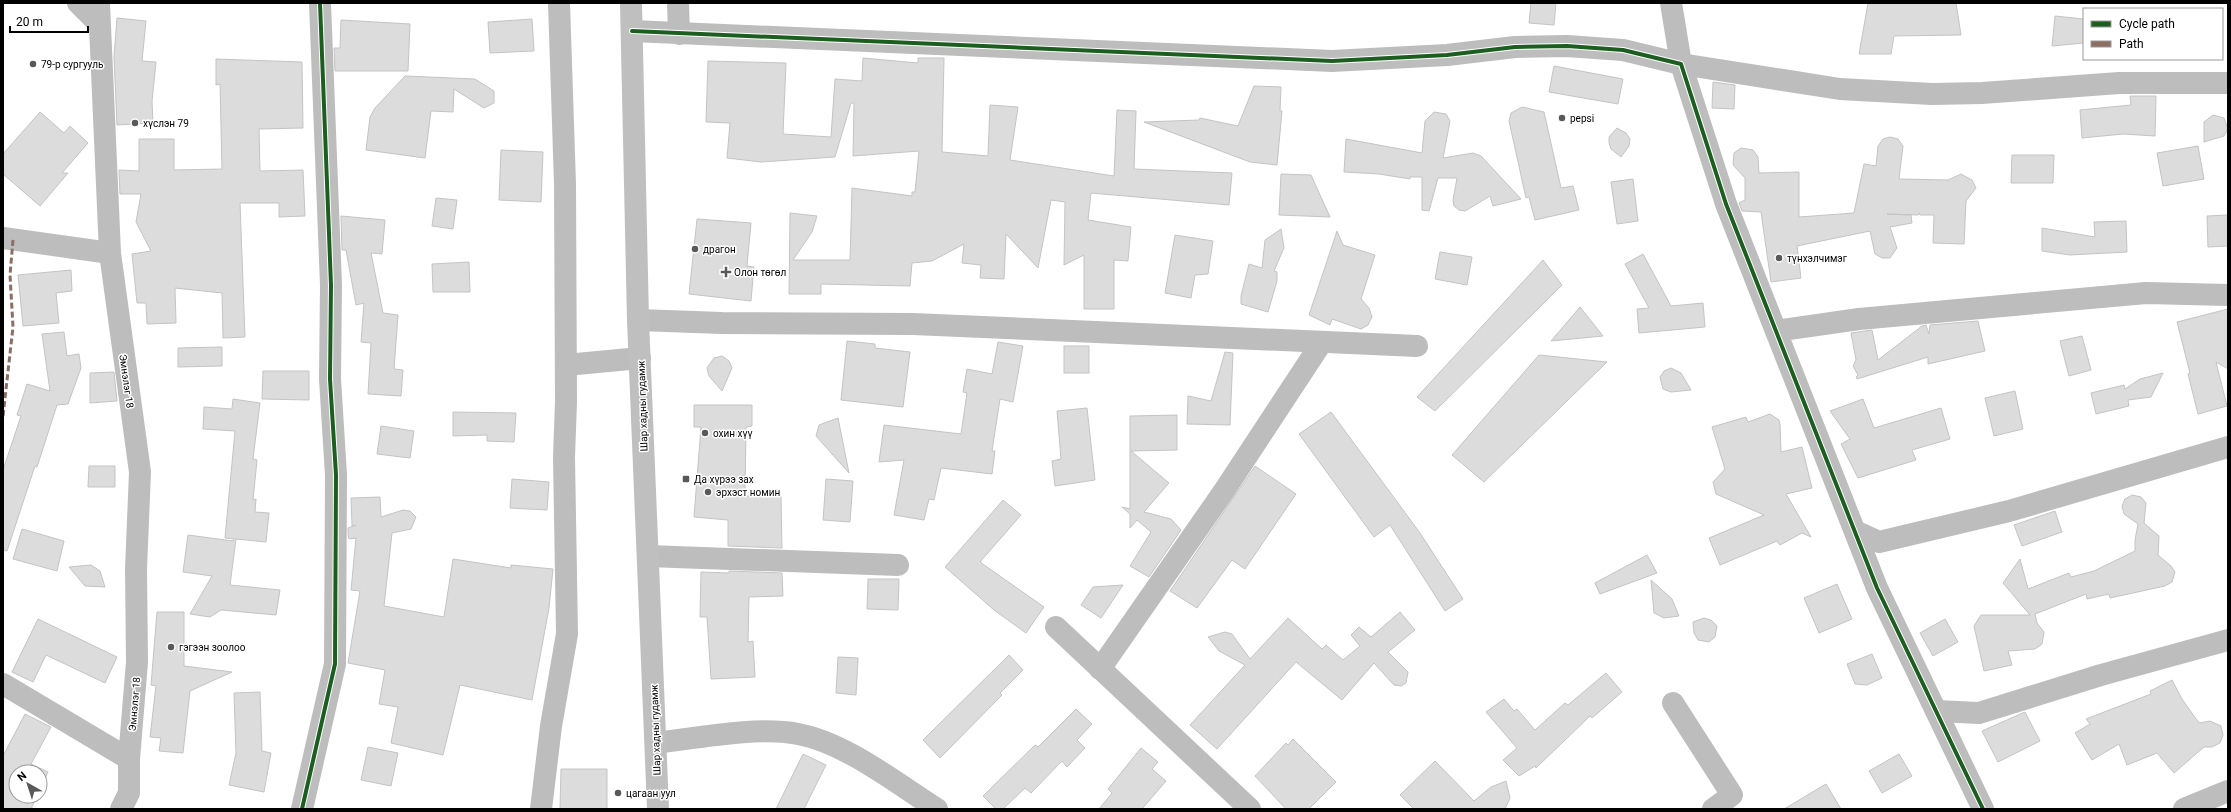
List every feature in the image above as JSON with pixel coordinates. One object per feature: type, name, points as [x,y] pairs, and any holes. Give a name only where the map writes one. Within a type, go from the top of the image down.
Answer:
[{"type":"main road","name":"Шар хадны гудамж","points":[[630,3],[632,31],[638,320],[658,809]]},
{"type":"street","points":[[78,3],[98,13]]},
{"type":"street","points":[[302,809],[335,664],[336,475],[330,379],[331,285],[320,3]]},
{"type":"street","points":[[541,809],[551,726],[567,634],[564,472],[566,365],[565,184],[559,3]]},
{"type":"street","points":[[678,3],[678,34]]},
{"type":"street","points":[[1671,3],[1681,64],[1726,204],[1876,588],[1983,809]]},
{"type":"street","name":"Эмнэлэг 18","points":[[98,13],[110,253],[140,472],[136,569],[137,662],[129,759],[130,793],[121,809]]},
{"type":"street","points":[[632,31],[1332,60],[1440,56],[1515,47],[1567,46],[1623,50],[1681,64],[1840,89],[1893,93],[1982,93],[2119,83],[2228,83]]},
{"type":"street","points":[[3,238],[110,253]]},
{"type":"street","points":[[1776,331],[1859,318],[2146,293],[2228,295]]},
{"type":"street","points":[[638,320],[722,323],[913,324],[1417,346]]},
{"type":"street","points":[[1100,669],[1224,491],[1322,342]]},
{"type":"street","points":[[566,365],[640,358]]},
{"type":"street","points":[[1855,531],[1879,542],[2009,511],[2228,447]]},
{"type":"street","points":[[648,556],[898,565]]},
{"type":"street","points":[[1056,627],[1250,809]]},
{"type":"street","points":[[1936,712],[1979,713],[2101,675],[2228,640]]},
{"type":"street","points":[[3,684],[129,759]]},
{"type":"street","points":[[1673,703],[1732,795],[1713,809]]},
{"type":"street","points":[[656,744],[751,733],[798,734],[825,742],[852,756],[937,809]]},
{"type":"street","points":[[2184,809],[2228,791]]},
{"type":"building","points":[[1531,3],[1556,3],[1554,25],[1529,23]]},
{"type":"building","points":[[1868,3],[1956,3],[1961,35],[1894,36],[1891,54],[1859,54]]},
{"type":"building","points":[[2055,16],[2083,19],[2083,43],[2052,46]]},
{"type":"building","points":[[117,18],[146,21],[142,61],[156,62],[152,101],[153,123],[117,125],[114,57]]},
{"type":"building","points":[[532,19],[534,51],[490,53],[488,22]]},
{"type":"building","points":[[341,20],[410,24],[408,71],[335,71],[334,48],[340,48]]},
{"type":"building","points":[[863,58],[918,63],[918,58],[944,58],[942,152],[988,156],[990,105],[1018,107],[1010,160],[1114,176],[1117,110],[1136,111],[1134,169],[1232,173],[1229,205],[1091,193],[1088,220],[1131,227],[1128,261],[1114,260],[1114,309],[1084,309],[1084,255],[1064,265],[1065,202],[1051,200],[1038,268],[1006,234],[1004,279],[980,278],[981,265],[962,263],[964,244],[932,261],[912,263],[910,286],[821,284],[821,294],[789,294],[790,213],[817,216],[812,232],[793,260],[850,260],[852,188],[912,196],[912,192],[915,192],[919,151],[853,156],[854,103],[851,103],[835,157],[761,162],[727,158],[730,123],[706,122],[708,61],[786,63],[783,134],[831,137],[835,79],[862,81]]},
{"type":"building","points":[[216,59],[302,62],[303,128],[259,129],[260,171],[303,170],[305,216],[279,217],[279,203],[240,203],[245,337],[223,338],[222,293],[175,288],[176,323],[147,324],[146,303],[137,303],[132,254],[151,251],[136,222],[141,194],[120,194],[119,170],[139,171],[139,139],[174,139],[174,170],[222,169],[220,84],[216,85]]},
{"type":"building","points":[[1554,66],[1623,79],[1618,104],[1549,92]]},
{"type":"building","points":[[405,76],[475,79],[494,91],[494,103],[484,108],[454,89],[453,112],[431,111],[425,158],[366,150],[370,117],[375,108]]},
{"type":"building","points":[[1713,82],[1735,85],[1734,109],[1712,108]]},
{"type":"building","points":[[1254,86],[1281,87],[1280,111],[1282,111],[1277,165],[1250,162],[1144,122],[1199,120],[1200,118],[1238,126]]},
{"type":"building","points":[[2130,96],[2156,96],[2155,136],[2123,134],[2082,138],[2080,110],[2131,105]]},
{"type":"building","points":[[1522,107],[1544,112],[1561,188],[1573,186],[1579,210],[1535,220],[1529,197],[1526,198],[1509,121],[1511,113]]},
{"type":"building","points":[[40,112],[64,133],[70,126],[88,143],[62,173],[68,173],[40,206],[3,174],[3,154]]},
{"type":"building","points":[[1434,112],[1446,114],[1450,121],[1443,158],[1473,153],[1481,156],[1521,199],[1493,206],[1490,196],[1465,211],[1459,210],[1454,206],[1453,200],[1457,178],[1438,178],[1429,211],[1422,210],[1422,177],[1410,177],[1410,179],[1379,174],[1344,172],[1346,139],[1422,153],[1425,121]]},
{"type":"building","points":[[2213,115],[2224,118],[2228,129],[2224,136],[2204,142],[2204,122]]},
{"type":"building","points":[[1617,128],[1626,133],[1630,139],[1629,146],[1621,157],[1611,149],[1609,143],[1609,137]]},
{"type":"building","points":[[1890,137],[1898,139],[1903,146],[1899,179],[1948,180],[1961,174],[1972,180],[1976,188],[1966,201],[1964,244],[1933,243],[1934,215],[1920,215],[1919,213],[1918,215],[1887,214],[1911,215],[1912,223],[1890,227],[1897,248],[1890,258],[1882,258],[1875,254],[1870,231],[1797,246],[1801,278],[1771,282],[1761,212],[1742,211],[1739,203],[1745,200],[1745,178],[1733,165],[1734,153],[1741,148],[1753,150],[1758,157],[1759,173],[1799,172],[1799,217],[1854,213],[1864,164],[1876,166],[1878,146],[1883,139]]},
{"type":"building","points":[[2198,146],[2204,179],[2163,186],[2157,153]]},
{"type":"building","points":[[501,150],[543,152],[541,202],[499,200]]},
{"type":"building","points":[[2012,155],[2054,155],[2053,183],[2011,183]]},
{"type":"building","points":[[1281,174],[1311,175],[1330,217],[1279,215]]},
{"type":"building","points":[[1633,179],[1638,221],[1617,224],[1611,182]]},
{"type":"building","points":[[436,198],[457,200],[453,229],[432,226]]},
{"type":"building","points":[[2228,215],[2228,246],[2208,247],[2207,216]]},
{"type":"building","points":[[341,216],[385,220],[382,254],[371,253],[383,313],[398,315],[394,369],[403,370],[401,396],[368,394],[371,343],[361,342],[364,303],[356,305],[346,250],[342,250]]},
{"type":"building","points":[[697,219],[751,223],[747,266],[754,267],[751,301],[689,294]]},
{"type":"building","points":[[2126,221],[2127,252],[2070,255],[2042,251],[2042,228],[2095,237],[2094,222]]},
{"type":"building","points":[[1281,229],[1284,248],[1274,271],[1277,272],[1277,281],[1268,312],[1241,304],[1241,296],[1249,264],[1262,268],[1265,240]]},
{"type":"building","points":[[1337,231],[1343,245],[1375,255],[1361,299],[1369,308],[1372,317],[1368,325],[1361,329],[1332,319],[1330,325],[1309,315]]},
{"type":"building","points":[[1175,235],[1213,241],[1208,274],[1195,275],[1191,298],[1165,293]]},
{"type":"building","points":[[1440,252],[1472,257],[1467,285],[1435,279]]},
{"type":"building","points":[[1643,254],[1671,306],[1703,303],[1705,327],[1639,333],[1637,309],[1649,308],[1625,264]]},
{"type":"building","points":[[1543,260],[1562,285],[1435,411],[1417,397]]},
{"type":"building","points":[[469,262],[470,292],[433,292],[432,264]]},
{"type":"building","points":[[71,270],[72,291],[56,293],[59,323],[23,326],[18,275]]},
{"type":"building","points":[[1580,307],[1603,336],[1551,341]]},
{"type":"building","points":[[2228,309],[2228,369],[2216,362],[2227,406],[2198,414],[2188,374],[2190,373],[2177,322]]},
{"type":"building","points":[[1978,321],[1985,351],[1928,364],[1928,357],[1857,379],[1856,377],[1858,375],[1853,366],[1856,360],[1851,333],[1872,330],[1878,360],[1922,326],[1926,325],[1929,334],[1930,325]]},
{"type":"building","points":[[64,332],[67,356],[79,354],[81,368],[68,404],[57,405],[7,551],[3,550],[3,470],[21,416],[17,415],[27,384],[50,391],[42,334]]},
{"type":"building","points":[[2082,336],[2091,370],[2069,376],[2060,341]]},
{"type":"building","points":[[847,341],[875,344],[875,348],[910,352],[903,407],[841,400]]},
{"type":"building","points":[[998,342],[1023,346],[1013,402],[1000,399],[992,451],[995,451],[992,474],[941,468],[934,500],[929,499],[924,520],[894,515],[904,460],[879,462],[884,425],[961,434],[967,393],[963,392],[967,369],[992,374]]},
{"type":"building","points":[[1064,346],[1089,346],[1089,373],[1064,373]]},
{"type":"building","points":[[222,347],[222,366],[178,367],[178,348]]},
{"type":"building","points":[[1225,352],[1233,353],[1230,425],[1187,424],[1188,396],[1211,401]]},
{"type":"building","points":[[1539,355],[1607,362],[1484,482],[1452,455]]},
{"type":"building","points":[[722,356],[729,361],[732,368],[722,391],[709,376],[707,368],[714,358]]},
{"type":"building","points":[[1671,368],[1681,373],[1691,390],[1671,392],[1663,389],[1660,377],[1664,371]]},
{"type":"building","points":[[263,371],[309,371],[309,400],[262,399]]},
{"type":"building","points":[[114,372],[117,401],[90,403],[90,373]]},
{"type":"building","points":[[2163,373],[2151,397],[2128,400],[2129,406],[2096,414],[2091,393],[2124,385],[2125,389],[2140,379]]},
{"type":"building","points":[[2015,391],[2023,429],[1994,436],[1985,398]]},
{"type":"building","points":[[233,399],[260,403],[253,459],[257,460],[253,500],[256,499],[255,512],[269,513],[266,542],[236,539],[230,585],[280,590],[276,615],[221,610],[210,617],[190,614],[212,576],[183,572],[188,535],[233,541],[234,539],[225,538],[235,431],[203,429],[204,407],[232,409]]},
{"type":"building","points":[[1863,399],[1874,428],[1941,408],[1950,439],[1912,450],[1916,460],[1858,478],[1841,444],[1850,439],[1830,411]]},
{"type":"building","points":[[694,405],[752,405],[752,426],[746,427],[745,496],[781,496],[782,548],[728,546],[728,520],[694,517],[701,427],[694,427]]},
{"type":"building","points":[[1087,408],[1095,480],[1055,486],[1052,461],[1061,459],[1057,411]]},
{"type":"building","points":[[453,412],[516,413],[514,442],[487,441],[487,435],[453,436]]},
{"type":"building","points":[[1331,412],[1420,533],[1463,599],[1445,611],[1390,525],[1374,537],[1299,434]]},
{"type":"building","points":[[1770,414],[1779,420],[1781,452],[1802,447],[1812,488],[1786,494],[1811,537],[1802,533],[1780,545],[1777,541],[1720,565],[1709,538],[1764,515],[1716,494],[1713,482],[1725,469],[1712,427],[1746,417],[1748,422]]},
{"type":"building","points":[[1177,415],[1177,450],[1131,451],[1169,483],[1144,512],[1171,519],[1181,530],[1149,577],[1130,566],[1151,532],[1137,520],[1130,528],[1130,514],[1122,507],[1130,509],[1130,416]]},
{"type":"building","points":[[838,418],[849,473],[816,436],[819,425]]},
{"type":"building","points":[[381,426],[414,431],[410,458],[377,454]]},
{"type":"building","points":[[89,466],[115,466],[115,487],[88,487]]},
{"type":"building","points":[[1255,466],[1296,494],[1245,569],[1232,560],[1197,608],[1170,591]]},
{"type":"building","points":[[512,479],[549,482],[547,510],[510,508]]},
{"type":"building","points":[[826,479],[853,481],[850,522],[823,520]]},
{"type":"building","points":[[2132,495],[2141,497],[2146,503],[2144,523],[2159,536],[2158,555],[2171,566],[2175,572],[2172,582],[2165,586],[2110,598],[2109,594],[2087,599],[2086,594],[2035,614],[2037,623],[2044,632],[2042,644],[2035,649],[2008,651],[2012,665],[1984,671],[1974,626],[1981,615],[2030,615],[2003,583],[2020,559],[2028,589],[2069,573],[2071,577],[2094,571],[2135,551],[2135,540],[2138,524],[2124,514],[2122,506],[2125,499]]},
{"type":"building","points":[[380,497],[381,517],[403,510],[410,511],[416,517],[411,529],[392,533],[384,606],[444,617],[453,559],[511,568],[511,565],[553,569],[549,608],[532,700],[460,685],[443,755],[391,743],[398,707],[379,704],[385,670],[348,663],[360,591],[351,590],[356,538],[349,539],[348,528],[356,525],[352,526],[351,498]]},
{"type":"building","points":[[1003,500],[1021,515],[980,562],[1044,607],[1026,633],[994,610],[945,567]]},
{"type":"building","points":[[2055,511],[2062,532],[2022,546],[2014,525]]},
{"type":"building","points":[[22,529],[64,541],[57,571],[13,559]]},
{"type":"building","points":[[1647,555],[1657,573],[1600,594],[1595,583]]},
{"type":"building","points":[[91,565],[100,571],[105,587],[85,586],[69,567]]},
{"type":"building","points":[[729,571],[782,573],[783,596],[749,597],[748,642],[753,641],[755,677],[711,679],[707,617],[700,617],[701,572],[729,573]]},
{"type":"building","points":[[868,579],[899,579],[898,610],[867,609]]},
{"type":"building","points":[[1651,580],[1672,599],[1679,616],[1664,618],[1654,613]]},
{"type":"building","points":[[1837,584],[1852,619],[1819,633],[1804,598]]},
{"type":"building","points":[[1123,585],[1101,618],[1081,605],[1093,587]]},
{"type":"building","points":[[157,612],[184,612],[184,666],[232,672],[190,691],[183,753],[159,751],[161,738],[150,737],[156,686],[151,685]]},
{"type":"building","points":[[1400,612],[1415,630],[1388,652],[1408,672],[1406,683],[1401,686],[1394,685],[1374,663],[1342,700],[1296,662],[1217,749],[1190,725],[1245,665],[1219,651],[1208,637],[1225,632],[1232,634],[1250,659],[1288,618],[1322,649],[1326,645],[1343,660],[1360,646],[1351,635],[1359,627],[1371,637]]},
{"type":"building","points":[[1704,618],[1711,620],[1717,626],[1715,637],[1709,642],[1698,640],[1694,633],[1693,622]]},
{"type":"building","points":[[38,619],[117,657],[105,683],[46,655],[33,682],[12,672]]},
{"type":"building","points":[[1945,619],[1958,642],[1933,656],[1920,633]]},
{"type":"building","points":[[1872,654],[1882,678],[1867,685],[1855,684],[1847,664]]},
{"type":"building","points":[[1009,655],[1023,670],[1000,693],[1002,695],[940,758],[923,740]]},
{"type":"building","points":[[838,657],[858,658],[856,695],[836,693]]},
{"type":"building","points":[[1606,673],[1622,692],[1592,718],[1590,716],[1536,768],[1535,766],[1519,776],[1503,760],[1517,748],[1486,712],[1504,699],[1514,711],[1517,709],[1535,730],[1565,703],[1568,705]]},
{"type":"building","points":[[2172,680],[2182,699],[2199,723],[2210,721],[2221,726],[2223,735],[2220,743],[2212,747],[2204,747],[2174,773],[2157,753],[2127,765],[2119,744],[2092,760],[2075,733],[2090,724],[2086,719],[2151,694],[2150,691]]},
{"type":"building","points":[[260,692],[262,751],[271,753],[264,792],[229,785],[236,753],[234,693]]},
{"type":"building","points":[[1076,709],[1092,724],[1077,740],[1085,748],[1067,767],[1062,761],[1031,793],[1025,788],[1003,809],[996,809],[983,796],[1035,745],[1038,747]]},
{"type":"building","points":[[2025,712],[2040,741],[1998,762],[1982,731]]},
{"type":"building","points":[[25,714],[51,727],[31,764],[8,764],[8,804],[33,804],[31,809],[3,809],[3,756]]},
{"type":"building","points":[[1293,739],[1336,782],[1309,809],[1286,809],[1255,776],[1286,743],[1288,745]]},
{"type":"building","points":[[368,747],[398,753],[391,786],[361,780]]},
{"type":"building","points":[[1141,748],[1158,762],[1152,769],[1166,781],[1142,809],[1099,809],[1112,793],[1108,789]]},
{"type":"building","points":[[803,754],[826,765],[804,809],[776,809]]},
{"type":"building","points":[[1899,754],[1912,776],[1882,793],[1869,771]]},
{"type":"building","points":[[1435,761],[1474,801],[1491,787],[1506,781],[1510,798],[1505,809],[1414,809],[1400,795]]},
{"type":"building","points":[[561,769],[607,769],[607,809],[560,809]]},
{"type":"building","points":[[1826,784],[1841,809],[1784,809]]},
{"type":"marked path","points":[[3,416],[13,327],[10,275],[13,240]]},
{"type":"cycle path","points":[[302,809],[335,664],[336,475],[330,379],[331,285],[320,3]]},
{"type":"cycle path","points":[[632,31],[1332,61],[1447,55],[1515,47],[1567,46],[1623,50],[1681,64],[1726,204],[1877,588],[1983,809]]},
{"type":"place","name":"79-р сургууль","points":[[33,64]]},
{"type":"place","name":"pepsi","points":[[1562,118]]},
{"type":"place","name":"хүслэн 79","points":[[135,123]]},
{"type":"place","name":"драгон","points":[[695,249]]},
{"type":"place","name":"түнхэлчимэг","points":[[1779,258]]},
{"type":"place","name":"Олон төгөл","points":[[726,272]]},
{"type":"place","name":"охин хүү","points":[[705,433]]},
{"type":"place","name":"Да хүрээ зах","points":[[686,479]]},
{"type":"place","name":"эрхэст номин","points":[[708,492]]},
{"type":"place","name":"гэгээн зоолоо","points":[[171,647]]},
{"type":"place","name":"цагаан уул","points":[[618,793]]}]
